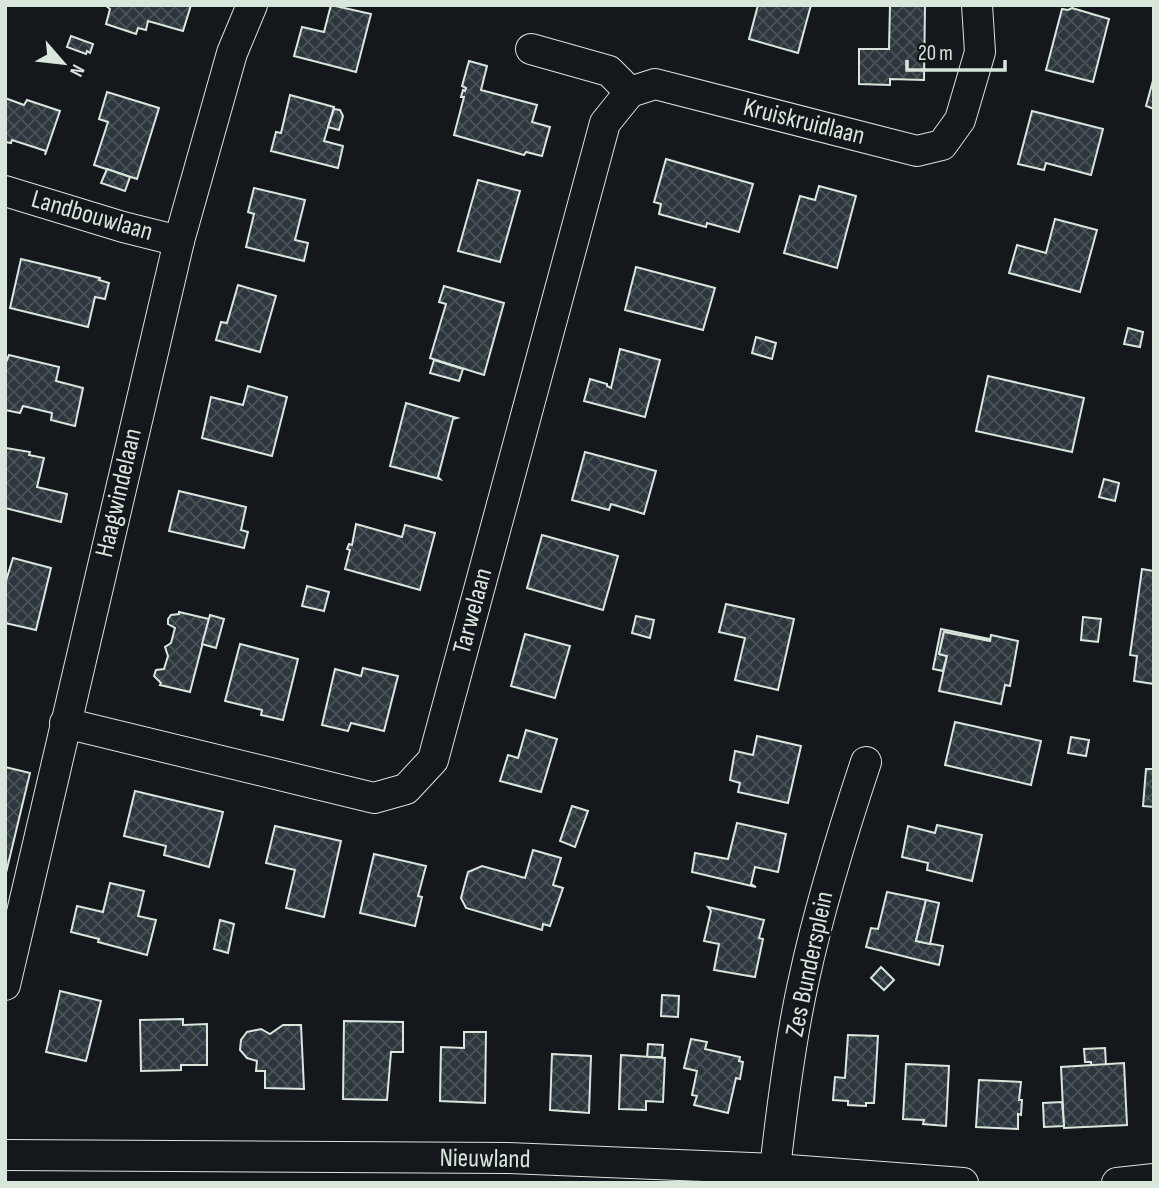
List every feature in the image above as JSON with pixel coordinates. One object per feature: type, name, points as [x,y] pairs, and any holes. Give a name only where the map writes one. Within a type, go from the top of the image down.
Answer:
[{"type":"street","name":"Haagwindelaan","points":[[5,985],[178,241],[232,54],[252,5]]},
{"type":"street","name":"Kruiskruidlaan","points":[[630,92],[655,84],[917,151],[942,145],[960,120],[980,52],[977,5]]},
{"type":"street","points":[[530,49],[609,71],[630,92]]},
{"type":"street","name":"Tarwelaan","points":[[65,723],[374,798],[406,789],[433,760],[605,123],[630,92]]},
{"type":"street","name":"Landbouwlaan","points":[[5,191],[178,241]]},
{"type":"street","name":"Zes Bundersplein","points":[[775,1169],[784,1094],[804,979],[834,856],[866,762]]},
{"type":"street","name":"Nieuwland","points":[[5,1155],[508,1158],[775,1169],[964,1183]]},
{"type":"street","points":[[1117,1183],[1154,1179]]},
{"type":"building","points":[[105,5],[191,5],[183,31],[148,21],[146,30],[138,28],[136,34],[106,24],[110,9]]},
{"type":"building","points":[[331,5],[371,14],[356,72],[294,56],[302,27],[324,32]]},
{"type":"building","points":[[758,5],[811,5],[798,53],[749,39]]},
{"type":"building","points":[[890,5],[925,5],[924,80],[890,79],[890,85],[859,84],[859,49],[889,49]]},
{"type":"building","points":[[1072,8],[1109,19],[1093,82],[1046,70],[1062,9]]},
{"type":"building","points":[[71,36],[93,44],[90,53],[67,47]]},
{"type":"building","points":[[469,61],[487,66],[481,90],[537,105],[532,122],[550,127],[542,156],[526,152],[524,155],[454,135],[464,97],[461,97],[466,88],[462,86]]},
{"type":"building","points":[[1154,77],[1154,109],[1146,106]]},
{"type":"building","points":[[107,92],[159,108],[137,179],[94,165],[108,122],[99,119]]},
{"type":"building","points":[[290,95],[334,107],[324,141],[343,146],[338,168],[271,151],[276,132],[281,133]]},
{"type":"building","points":[[5,98],[24,105],[27,100],[60,111],[45,155],[46,151],[12,140],[11,143],[5,142]]},
{"type":"building","points":[[334,109],[340,110],[343,116],[339,130],[328,127]]},
{"type":"building","points":[[1032,111],[1103,129],[1091,175],[1046,163],[1044,170],[1018,164]]},
{"type":"building","points":[[666,159],[753,184],[739,232],[707,223],[706,227],[659,214],[661,204],[654,202]]},
{"type":"building","points":[[107,169],[130,177],[125,191],[101,183]]},
{"type":"building","points":[[478,180],[520,191],[500,262],[458,251]]},
{"type":"building","points":[[819,186],[856,196],[837,268],[784,253],[800,196],[815,200]]},
{"type":"building","points":[[254,188],[305,200],[295,240],[308,243],[304,261],[246,247],[254,214],[248,212]]},
{"type":"building","points":[[1055,219],[1097,230],[1080,292],[1009,273],[1017,245],[1046,253]]},
{"type":"building","points":[[21,259],[100,278],[99,280],[109,283],[105,299],[95,297],[88,327],[10,308]]},
{"type":"building","points":[[636,267],[715,288],[703,330],[625,310]]},
{"type":"building","points":[[238,285],[276,296],[260,352],[216,340],[221,322],[227,323]]},
{"type":"building","points":[[444,286],[504,303],[484,375],[430,358],[446,304],[439,302]]},
{"type":"building","points":[[1128,328],[1143,332],[1140,347],[1124,344]]},
{"type":"building","points":[[756,337],[776,343],[772,359],[752,353]]},
{"type":"building","points":[[620,349],[660,360],[645,417],[584,401],[590,379],[607,384],[611,388]]},
{"type":"building","points":[[9,355],[59,367],[56,381],[83,388],[75,426],[51,420],[52,413],[23,406],[20,413],[5,410],[5,365]]},
{"type":"building","points":[[434,360],[463,369],[459,381],[430,373]]},
{"type":"building","points":[[988,376],[1084,398],[1072,452],[976,431]]},
{"type":"building","points":[[248,386],[287,397],[272,456],[202,438],[211,397],[243,405]]},
{"type":"building","points":[[406,403],[457,418],[453,419],[438,477],[440,479],[390,466]]},
{"type":"building","points":[[6,448],[30,452],[29,455],[44,458],[37,487],[67,494],[61,522],[5,508]]},
{"type":"building","points":[[585,452],[656,471],[644,514],[611,504],[609,510],[572,500]]},
{"type":"building","points":[[1104,479],[1119,483],[1115,501],[1099,497]]},
{"type":"building","points":[[179,491],[246,507],[241,530],[248,532],[244,548],[169,531]]},
{"type":"building","points":[[356,524],[402,537],[405,525],[435,533],[420,590],[345,569],[350,550],[347,549],[349,544],[352,545]]},
{"type":"building","points":[[542,535],[618,556],[603,610],[527,588]]},
{"type":"building","points":[[13,558],[51,568],[36,630],[5,623],[5,584]]},
{"type":"building","points":[[1142,569],[1154,571],[1154,684],[1134,681],[1137,656],[1130,655]]},
{"type":"building","points":[[307,586],[329,592],[324,611],[302,606]]},
{"type":"building","points":[[726,604],[794,619],[778,690],[735,680],[745,638],[719,632]]},
{"type":"building","points":[[179,612],[209,619],[190,692],[160,685],[154,676],[156,670],[164,669],[168,656],[165,647],[171,643],[175,628],[168,624],[168,619]]},
{"type":"building","points":[[210,615],[224,619],[216,648],[202,644]]},
{"type":"building","points":[[636,616],[654,620],[650,638],[632,633]]},
{"type":"building","points":[[1083,617],[1101,619],[1098,642],[1081,640]]},
{"type":"building","points":[[941,629],[990,641],[944,632],[939,654],[947,656],[943,671],[933,669]]},
{"type":"building","points":[[944,632],[990,641],[991,635],[1018,641],[1010,686],[1005,685],[1001,704],[939,691],[947,656],[939,654]]},
{"type":"building","points":[[525,634],[570,646],[555,698],[511,686]]},
{"type":"building","points":[[240,644],[298,659],[283,720],[261,715],[262,710],[225,701]]},
{"type":"building","points":[[363,668],[398,676],[384,731],[351,723],[348,731],[322,725],[335,669],[361,676]]},
{"type":"building","points":[[955,722],[1041,741],[1031,785],[945,765]]},
{"type":"building","points":[[526,730],[557,739],[541,792],[500,781],[508,755],[518,758]]},
{"type":"building","points":[[757,736],[801,746],[788,803],[738,792],[740,783],[730,780],[735,751],[753,755]]},
{"type":"building","points":[[1071,737],[1089,740],[1086,756],[1068,753]]},
{"type":"building","points":[[5,767],[30,773],[5,877]]},
{"type":"building","points":[[1146,769],[1154,769],[1154,807],[1143,806]]},
{"type":"building","points":[[135,791],[223,812],[209,867],[164,855],[166,846],[124,836]]},
{"type":"building","points":[[572,806],[588,811],[575,847],[560,841]]},
{"type":"building","points":[[737,823],[786,834],[778,872],[755,867],[751,884],[756,887],[692,872],[695,853],[728,859]]},
{"type":"building","points":[[937,825],[982,835],[972,881],[927,870],[928,863],[902,857],[908,826],[935,833]]},
{"type":"building","points":[[275,826],[341,841],[324,917],[286,908],[295,870],[266,863]]},
{"type":"building","points":[[533,850],[561,858],[553,885],[563,888],[550,926],[543,924],[542,930],[466,908],[461,898],[468,872],[482,866],[525,878]]},
{"type":"building","points":[[374,854],[426,866],[418,896],[422,897],[415,926],[360,913]]},
{"type":"building","points":[[110,883],[144,891],[138,916],[156,920],[147,955],[71,932],[77,906],[103,912]]},
{"type":"building","points":[[887,892],[926,900],[916,941],[943,946],[939,965],[866,947],[871,928],[878,929]]},
{"type":"building","points":[[926,900],[939,903],[930,944],[916,941]]},
{"type":"building","points":[[708,907],[764,920],[759,938],[763,939],[755,977],[714,970],[719,944],[704,941],[711,911]]},
{"type":"building","points":[[220,920],[234,924],[228,953],[214,949]]},
{"type":"building","points":[[881,967],[894,980],[884,990],[871,978]]},
{"type":"building","points":[[60,991],[101,1001],[86,1061],[46,1052]]},
{"type":"building","points":[[662,995],[679,996],[678,1017],[661,1016]]},
{"type":"building","points":[[183,1019],[183,1025],[207,1024],[207,1065],[181,1065],[181,1070],[141,1071],[140,1020]]},
{"type":"building","points":[[344,1021],[403,1022],[403,1052],[391,1052],[387,1100],[343,1099]]},
{"type":"building","points":[[283,1025],[301,1025],[304,1089],[265,1088],[265,1071],[256,1071],[257,1061],[247,1058],[240,1050],[241,1040],[247,1032],[261,1029],[270,1034]]},
{"type":"building","points":[[464,1032],[486,1032],[485,1103],[440,1101],[441,1047],[464,1048]]},
{"type":"building","points":[[848,1035],[878,1036],[874,1103],[866,1103],[866,1106],[848,1105],[848,1101],[833,1100],[835,1077],[845,1078]]},
{"type":"building","points":[[691,1039],[707,1042],[705,1049],[740,1057],[739,1061],[743,1062],[740,1079],[736,1078],[728,1113],[694,1105],[697,1096],[692,1095],[697,1071],[684,1068]]},
{"type":"building","points":[[648,1044],[663,1045],[662,1057],[647,1057]]},
{"type":"building","points":[[1105,1048],[1106,1065],[1091,1066],[1091,1062],[1085,1062],[1084,1049]]},
{"type":"building","points":[[552,1054],[591,1056],[589,1113],[550,1110]]},
{"type":"building","points":[[621,1055],[665,1058],[663,1102],[646,1101],[646,1110],[619,1109]]},
{"type":"building","points":[[1124,1063],[1127,1125],[1064,1128],[1061,1067]]},
{"type":"building","points":[[906,1064],[949,1066],[946,1126],[923,1124],[924,1120],[903,1119]]},
{"type":"building","points":[[979,1080],[1021,1082],[1019,1100],[1022,1100],[1018,1129],[976,1127]]},
{"type":"building","points":[[1062,1102],[1064,1126],[1044,1127],[1043,1103]]}]
